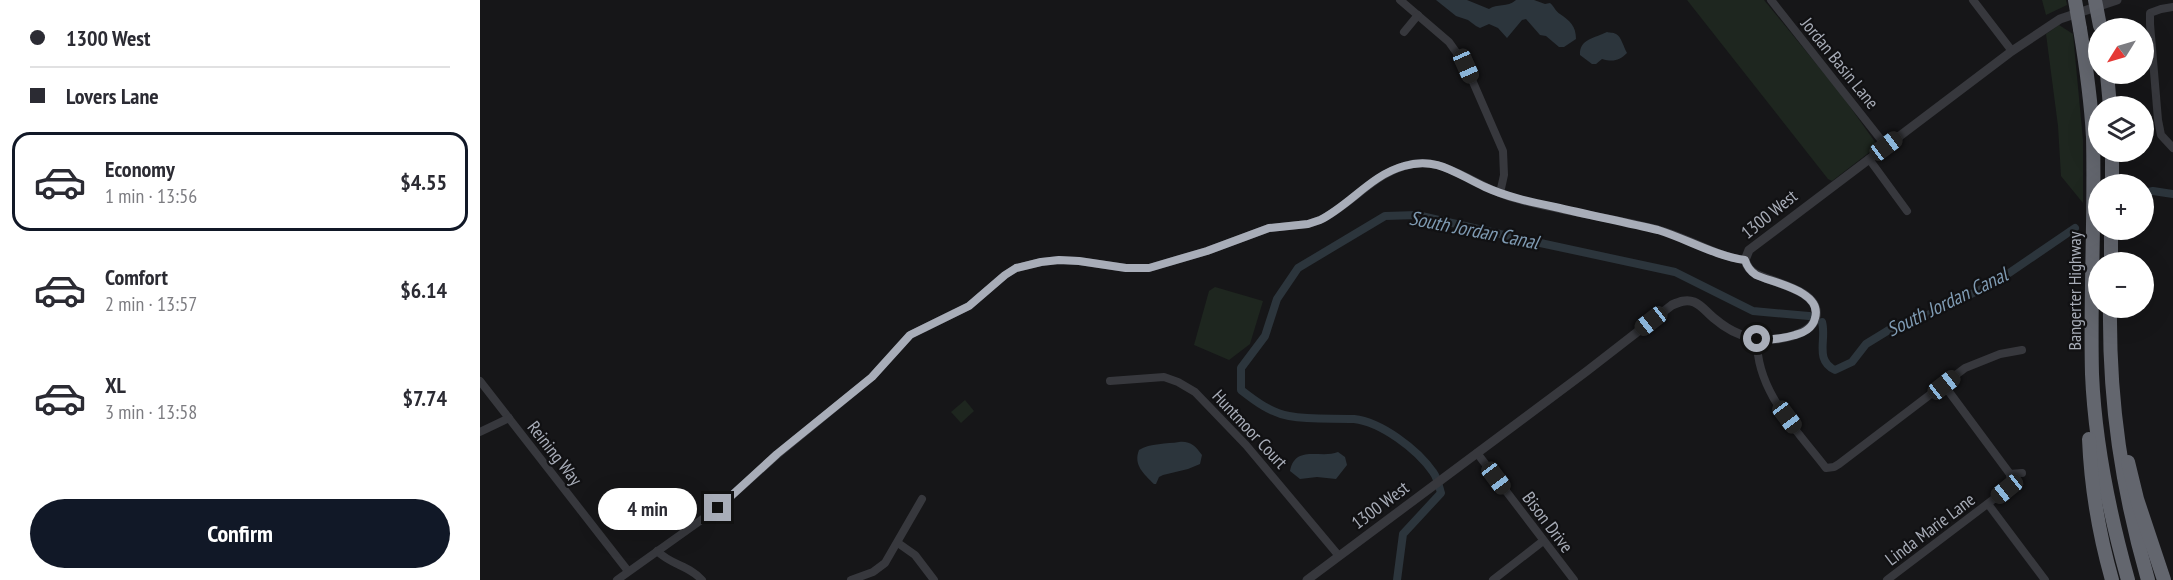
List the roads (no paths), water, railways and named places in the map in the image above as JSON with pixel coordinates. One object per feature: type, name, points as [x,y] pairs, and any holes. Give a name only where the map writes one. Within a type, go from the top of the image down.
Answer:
[{"type":"highway","name":"Bangerter Highway","points":[[2075,0],[2090,96],[2093,134],[2091,252]]},
{"type":"highway","points":[[2095,0],[2098,18]]},
{"type":"highway","points":[[2088,304],[2090,449],[2094,497],[2102,544],[2112,580]]},
{"type":"highway","name":"Bangerter Highway","points":[[2091,318],[2092,375],[2097,441],[2112,520],[2128,580]]},
{"type":"highway","name":"Bangerter Highway","points":[[2110,318],[2111,375],[2117,443],[2123,481],[2148,580]]},
{"type":"highway","points":[[2111,375],[2137,499],[2164,580]]},
{"type":"street","points":[[1400,0],[1449,42],[1466,66],[1503,152],[1504,170],[1500,193]]},
{"type":"street","name":"Jordan Basin Lane","points":[[1771,0],[1886,146]]},
{"type":"street","points":[[1973,0],[2012,51]]},
{"type":"street","name":"1300 West","points":[[1307,580],[1677,303],[1686,301],[1696,303],[1728,329],[1742,336],[1757,339],[1774,340],[1799,334],[1812,325],[1816,310],[1807,296],[1754,273],[1745,260],[1751,248],[2012,51],[2060,20],[2117,0]]},
{"type":"street","points":[[2173,7],[2150,13],[2150,24],[2158,120],[2161,135],[2173,148]]},
{"type":"street","points":[[1404,32],[1418,15]]},
{"type":"street","points":[[1869,159],[1907,211]]},
{"type":"street","points":[[617,580],[718,508],[777,454],[872,377],[910,335],[969,306],[1016,268],[1059,260],[1126,268],[1149,268],[1207,251],[1269,228],[1308,224],[1320,220],[1384,174],[1401,166],[1418,163],[1444,166],[1514,198],[1658,230],[1728,257],[1745,260]]},
{"type":"street","points":[[1757,339],[1758,362],[1768,389],[1826,468],[1839,464],[1965,368],[1983,359],[2022,350]]},
{"type":"street","name":"Huntmoor Court","points":[[1110,381],[1164,377],[1195,392],[1246,445],[1339,556]]},
{"type":"street","name":"Reining Way","points":[[480,381],[628,571]]},
{"type":"street","points":[[1944,385],[2010,474],[2022,473]]},
{"type":"street","points":[[480,432],[509,418]]},
{"type":"street","name":"Bison Drive","points":[[1477,453],[1574,580]]},
{"type":"street","name":"Linda Marie Lane","points":[[1887,580],[2007,489],[2012,482],[2010,474]]},
{"type":"street","points":[[851,580],[880,568],[891,556],[922,499]]},
{"type":"street","points":[[1988,504],[2045,580]]},
{"type":"street","points":[[1492,580],[1543,541]]},
{"type":"street","points":[[898,543],[915,555],[934,580]]},
{"type":"street","points":[[657,551],[667,561],[692,571],[702,580]]},
{"type":"waterway","name":"South Jordan Canal","points":[[2154,191],[2173,194]]},
{"type":"waterway","name":"South Jordan Canal","points":[[1397,580],[1403,534],[1441,493],[1436,476],[1426,463],[1398,438],[1375,425],[1354,419],[1289,416],[1264,406],[1241,390],[1241,368],[1265,336],[1277,299],[1298,268],[1385,216],[1417,215],[1675,272],[1753,311],[1809,316]]},
{"type":"waterway","name":"South Jordan Canal","points":[[1822,322],[1823,355],[1825,361],[1835,370],[1852,362],[1866,344],[1897,325],[1930,314],[1996,282],[2075,228]]}]
